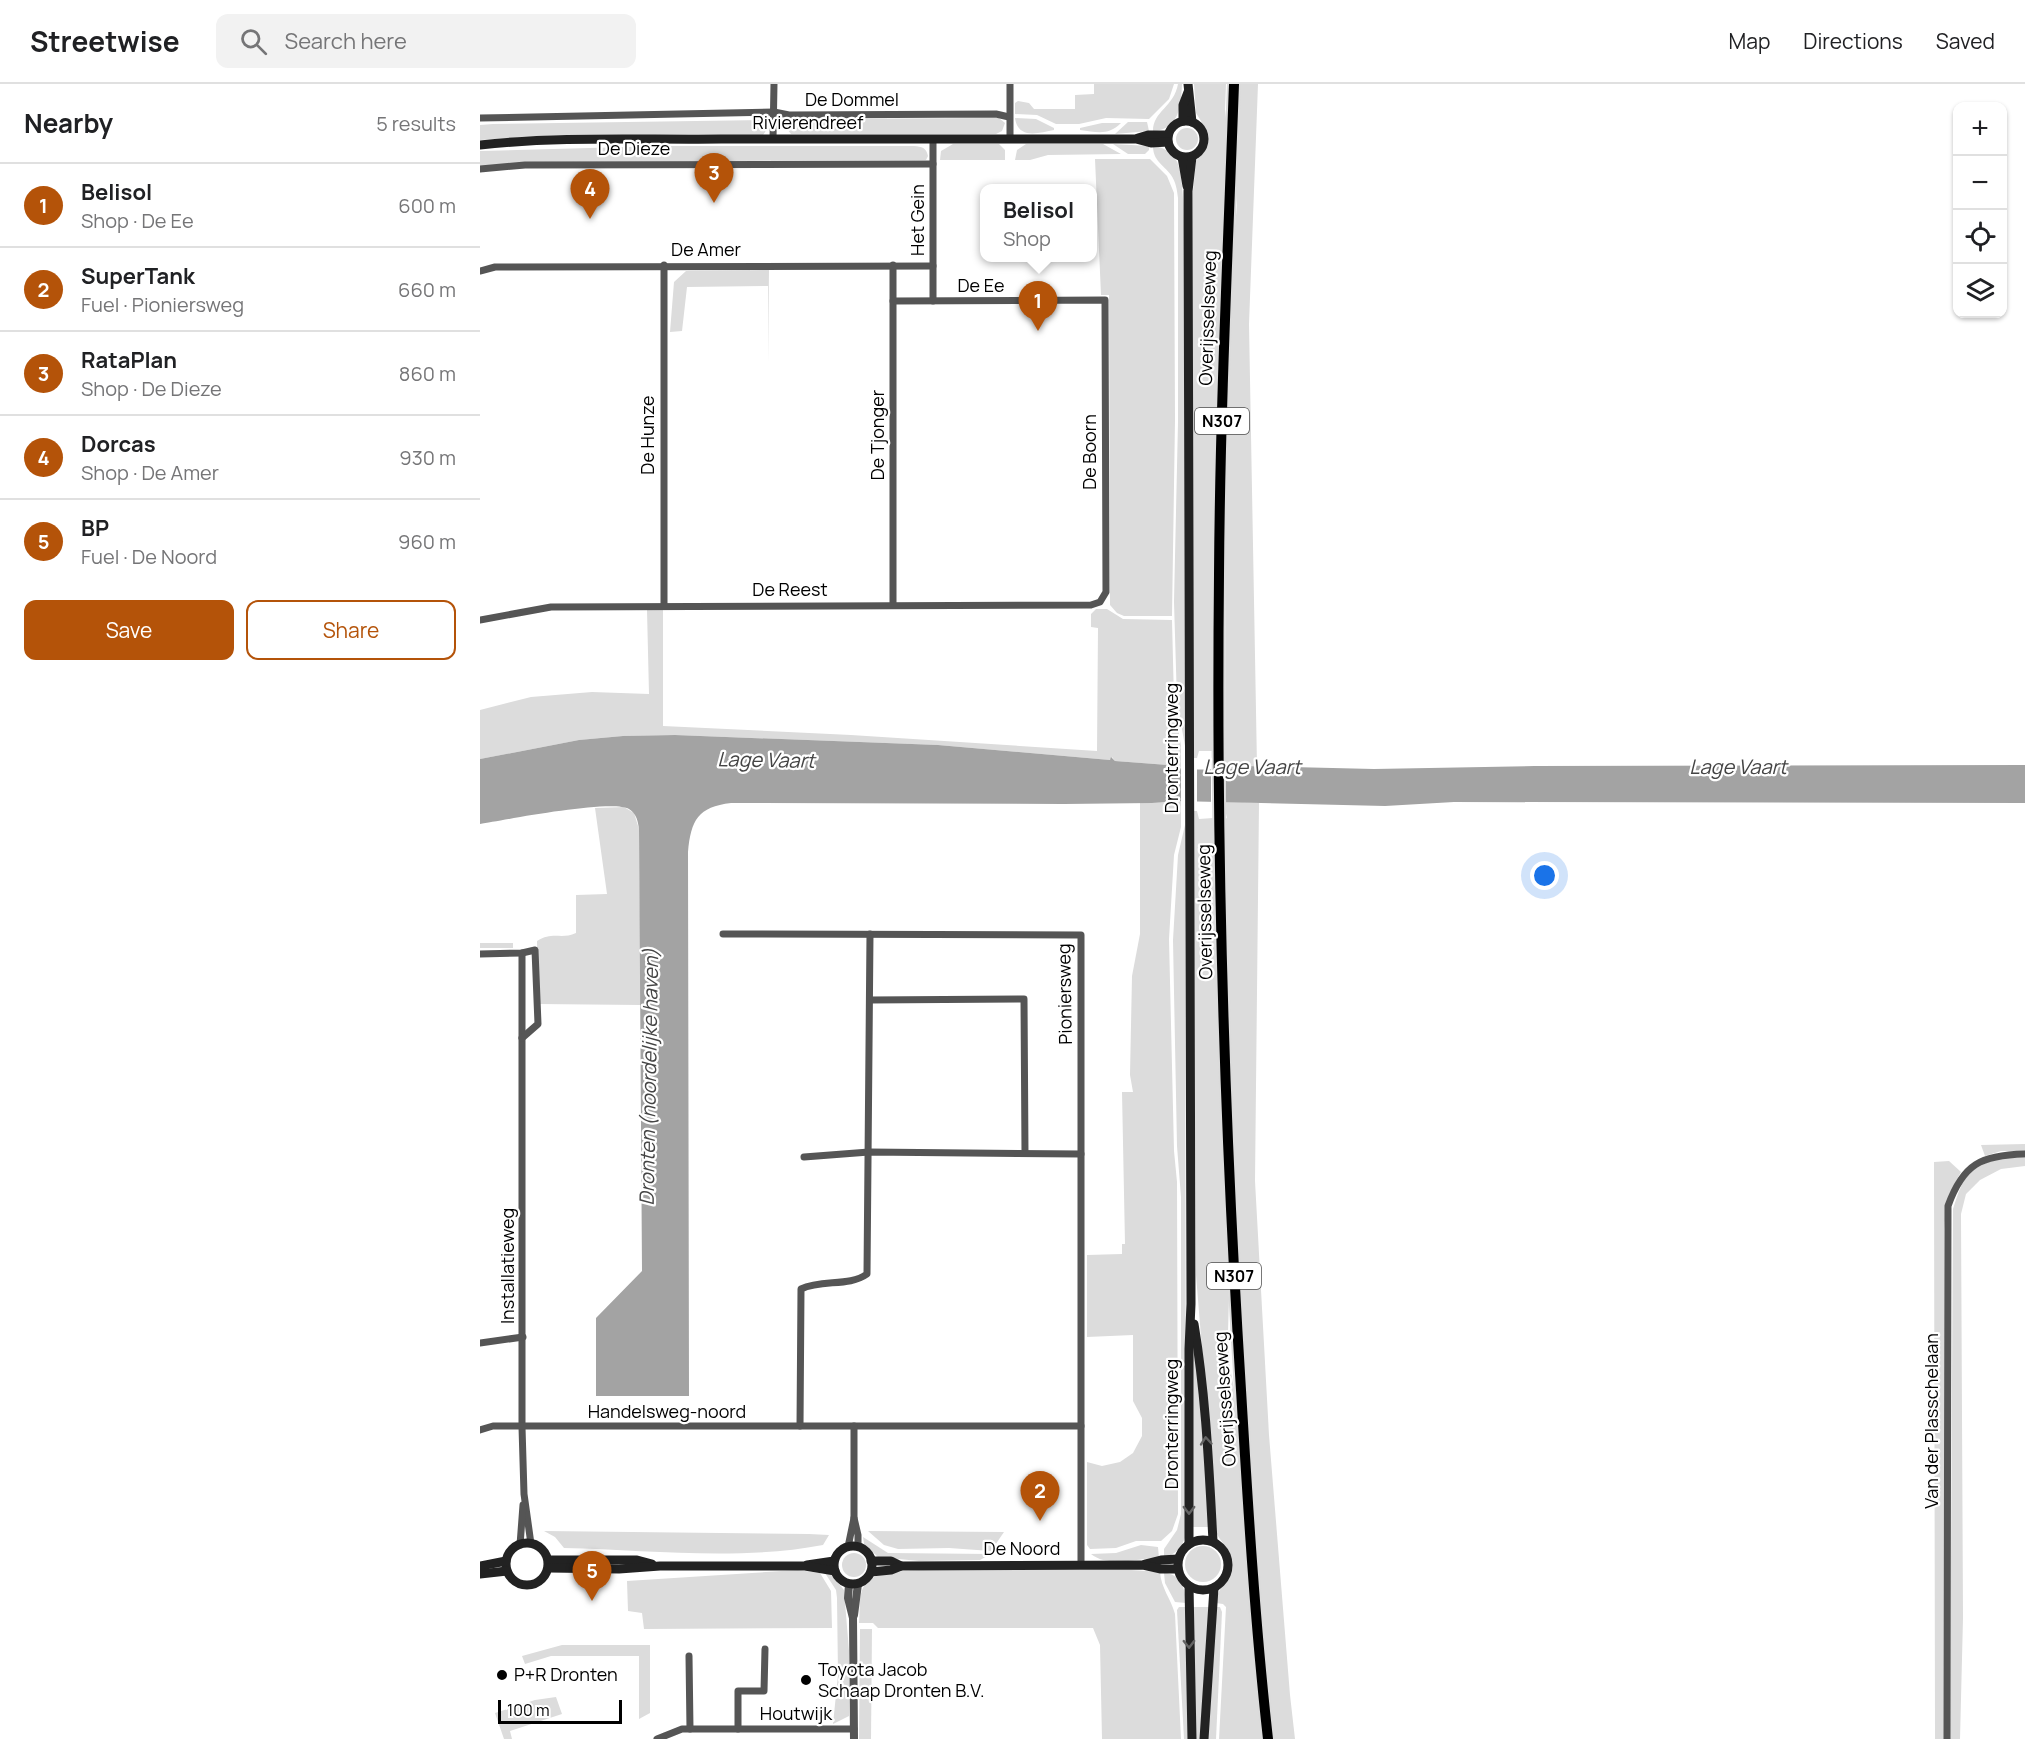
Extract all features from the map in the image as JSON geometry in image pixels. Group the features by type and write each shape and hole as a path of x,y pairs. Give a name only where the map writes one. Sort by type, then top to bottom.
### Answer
{"highway":[{"name":"Overijsselseweg","path":"1234,84 1221,439 1219,575 1219,758 1224,1057 1234,1287 1260,1669 1268,1739"}],"main road":[{"path":"1187,122 1184,105 1188,88"},
{"path":"1187,122 1201,129 1204,139 1201,150 1187,157 1173,152 1168,139 1174,126 1187,122"},
{"name":"Rivierendreef","path":"480,145 506,142 592,140 1136,139 1148,135 1168,139"},
{"name":"Dronterringweg","path":"1187,157 1191,1304 1188,1544"},
{"name":"Dronterringweg","path":"1191,1304 1199,1361 1213,1541"},
{"path":"1200,1539 1213,1541 1223,1548 1229,1564 1223,1581 1214,1588 1197,1589 1189,1586 1180,1576 1178,1559 1188,1544 1200,1539"},
{"path":"531,1544 541,1547 549,1564 543,1578 521,1583 513,1580 507,1571 506,1561 509,1552 520,1545 531,1544"},
{"path":"848,1547 858,1547 867,1552 871,1562 871,1572 867,1578 854,1584 841,1581 835,1566 838,1554 848,1547"},
{"name":"De Noord","path":"1143,1565 1161,1560 1178,1559"},
{"path":"480,1566 506,1561"},
{"path":"549,1564 618,1569 660,1566 805,1566 817,1562 835,1566"},
{"name":"De Noord","path":"871,1562 891,1562 901,1566"},
{"name":"De Noord","path":"871,1572 891,1570 901,1566 1143,1565 1161,1569 1178,1569"},
{"path":"480,1574 507,1571"},
{"path":"1189,1586 1192,1739"},
{"path":"1204,1739 1214,1588"}],"street":[{"path":"773,139 774,84"},
{"path":"1010,84 1010,139"},
{"name":"De Dommel","path":"480,118 774,112 789,115 996,114 1009,117"},
{"name":"Het Gein","path":"933,139 933,301"},
{"name":"De Dieze","path":"480,169 548,165 933,164"},
{"name":"De Amer","path":"480,271 495,267 664,265 933,266"},
{"name":"De Hunze","path":"664,265 664,605"},
{"name":"De Tjonger","path":"893,266 893,605"},
{"name":"De Ee","path":"893,301 1105,300"},
{"name":"De Boorn","path":"1100,602 1106,592 1105,300"},
{"name":"De Reest","path":"480,620 551,607 1091,605 1100,602"},
{"name":"Pioniersweg","path":"723,934 1081,935 1081,1565"},
{"path":"800,1426 801,1289 811,1284 859,1280 867,1274 870,934"},
{"path":"480,954 522,953 535,950 538,1024 522,1038"},
{"name":"Installatieweg","path":"520,1545 524,1494 522,953"},
{"path":"870,1000 1024,999 1025,1153"},
{"path":"804,1156 869,1152 1081,1154"},
{"name":"Van der Plasschelaan","path":"1947,1739 1948,1206 1956,1185 1967,1171 1982,1161 2000,1155 2025,1154"},
{"path":"480,1343 523,1337"},
{"name":"Handelsweg-noord","path":"480,1430 492,1426 1081,1426"},
{"path":"848,1547 854,1518 854,1426"},
{"name":"Installatieweg","path":"524,1494 531,1544"},
{"path":"854,1518 858,1547"},
{"path":"854,1584 848,1598 853,1618 854,1739"},
{"name":"Houtwijk","path":"738,1729 738,1691 764,1691 765,1649"},
{"path":"689,1656 690,1729"},
{"name":"Houtwijk","path":"657,1739 682,1729 854,1729"}],"shaded area":[{"path":"1094,84 1174,84 1169,99 1149,119 1106,118 1079,124 1056,124 1037,115 1015,114 1015,103 1018,101 1029,103 1034,109 1075,109 1075,95 1094,94"},
{"path":"1178,84 1182,84 1181,100 1174,121 1162,130 1153,131 1156,118 1176,92"},
{"path":"1194,84 1226,84 1227,128 1215,454 1213,751 1199,751 1197,758 1193,758 1193,191 1196,161 1204,152 1208,141 1206,129 1196,113"},
{"path":"1240,84 1258,84 1249,324 1257,766 1225,769 1226,460 1231,268 1237,205 1235,178"},
{"path":"999,118 1005,123 1002,131 996,134 791,134 784,125 784,121 791,119"},
{"path":"1015,118 1036,119 1054,130 1025,132 1020,130"},
{"path":"765,120 770,125 763,135 559,135 480,140 480,125 493,124"},
{"path":"1128,122 1147,122 1149,131 1115,134"},
{"path":"1102,123 1121,123 1107,131 1080,130 1080,128"},
{"path":"1187,128 1195,131 1198,139 1195,147 1187,150 1179,147 1176,139 1179,131"},
{"path":"953,144 999,144 1005,150 1005,160 940,160 941,151"},
{"path":"1026,144 1103,144 1121,154 1048,155 1030,160 1015,160 1017,150"},
{"path":"1113,144 1149,146 1149,150 1145,154 1128,154"},
{"path":"662,146 914,146 923,148 928,156 926,160 545,162 480,167 480,151"},
{"path":"1153,146 1166,150 1176,160 1183,196 1185,746 1177,702 1174,602 1178,422 1178,198 1174,180 1157,159"},
{"path":"1095,159 1150,159 1167,176 1174,193 1175,420 1172,616 1124,616 1117,613 1110,605 1109,295 1101,295"},
{"path":"769,270 768,364 768,286 687,287 682,331 670,332 674,282 686,271"},
{"path":"1096,609 1107,609 1123,619 1172,620 1174,701 1181,746 1181,768 1115,761 1112,757 1110,760 938,745 675,735 579,740 480,759 480,710 531,697 592,692 649,694 647,610 663,610 663,726 851,735 1097,751 1098,628 1091,627 1091,614"},
{"path":"1181,801 1181,827 1174,855 1169,939 1174,1151 1177,1182 1178,1514 1172,1531 1161,1541 1136,1541 1116,1548 1090,1549 1087,1545 1087,1462 1102,1466 1120,1462 1133,1453 1142,1436 1142,1418 1133,1401 1133,1335 1087,1337 1087,1255 1122,1254 1122,1244 1125,1244 1122,1092 1133,1092 1130,1075 1132,976 1140,934 1140,803"},
{"path":"1223,801 1259,803 1255,1181 1269,1435 1295,1739 1273,1739 1254,1521 1237,1209 1228,977 1225,822 1227,818"},
{"path":"624,807 634,813 639,829 641,1005 538,1004 537,941 576,933 576,895 607,894 595,808"},
{"path":"1193,811 1197,811 1199,819 1213,818 1218,1047 1229,1298 1229,1363 1234,1388 1249,1600 1262,1739 1219,1739 1226,1607 1216,1603 1232,1561 1229,1551 1217,1534 1196,1275"},
{"path":"1185,825 1186,1535 1178,1550 1164,1557 1164,1549 1177,1530 1181,1514 1181,1197 1177,1146 1173,940 1178,855"},
{"path":"480,943 513,943 513,948 480,948"},
{"path":"2025,1144 2025,1151 2001,1151 1985,1156 1981,1145"},
{"path":"2002,1157 2025,1158 2025,1166 2001,1169 1980,1180 1966,1194 1961,1214 1963,1618 1960,1739 1950,1739 1953,1209 1960,1188 1968,1175 1981,1165"},
{"path":"1949,1161 1961,1172 1949,1200 1944,1230 1945,1739 1935,1739 1934,1162"},
{"path":"1191,1348 1195,1348 1205,1452 1209,1527 1192,1527"},
{"path":"544,1531 829,1535 823,1545 791,1550 727,1554 564,1548 555,1537"},
{"path":"868,1531 1004,1532 991,1551 949,1548 898,1549 884,1545"},
{"path":"863,1537 888,1553 991,1554 980,1560 919,1561 878,1557 864,1544"},
{"path":"1141,1545 1158,1547 1159,1558 1106,1561 1091,1554 1116,1553"},
{"path":"1203,1546 1216,1551 1221,1564 1216,1577 1203,1582 1190,1577 1185,1564 1190,1551"},
{"path":"854,1553 862,1557 866,1565 862,1573 854,1577 846,1573 842,1565 846,1557"},
{"path":"798,1570 820,1573 831,1591 832,1628 644,1629 642,1613 628,1611 627,1581"},
{"path":"919,1570 1160,1572 1162,1583 1175,1614 1181,1739 1102,1739 1100,1645 1093,1628 878,1628 873,1623 859,1623 861,1594 864,1586 870,1580 885,1573"},
{"path":"825,1573 829,1573 844,1590 849,1651 849,1716 833,1724 838,1675 837,1598 836,1590"},
{"path":"1164,1573 1174,1576 1181,1583 1186,1603 1175,1602 1165,1583"},
{"path":"1179,1607 1186,1607 1190,1739 1184,1739 1177,1610"},
{"path":"1192,1607 1210,1607 1201,1739 1195,1739"},
{"path":"1216,1607 1220,1607 1222,1612 1216,1739 1206,1739"},
{"path":"860,1629 872,1629 871,1739 859,1739"},
{"path":"562,1645 650,1645 650,1713 639,1719 639,1656 551,1656 525,1664 522,1656"},
{"path":"556,1697 562,1714 510,1731 512,1739 504,1739 495,1713 535,1700"}],"water":[{"path":"675,735 938,745 1110,760 1111,757 1115,761 1193,769 1245,768 1245,766 1374,769 1535,766 2025,765 2025,803 1454,802 1385,806 1176,801 1064,804 731,803 711,808 698,817 694,823 688,852 689,1396 596,1396 596,1318 642,1271 639,829 632,811 618,807 581,808 480,824 480,759 579,740"}],"pier":[{"path":"1181,765 1197,766 1197,804 1181,804"},
{"path":"1211,766 1226,766 1226,804 1211,804"}],"place":[{"name":"RataPlan","path":"714,203"},
{"name":"Dorcas","path":"590,219"},
{"name":"Belisol","path":"1038,331"},
{"name":"SuperTank","path":"1040,1521"},
{"name":"BP","path":"592,1601"},
{"name":"P+R Dronten","path":"502,1675"},
{"name":"Toyota Jacob Schaap Dronten B.V.","path":"806,1680"}],"water label":[{"name":"Lage Vaart","path":"766,760"},
{"name":"Lage Vaart","path":"1252,767"},
{"name":"Lage Vaart","path":"1738,767"},
{"name":"Dronten (noordelijke haven)","path":"649,1077"}]}
